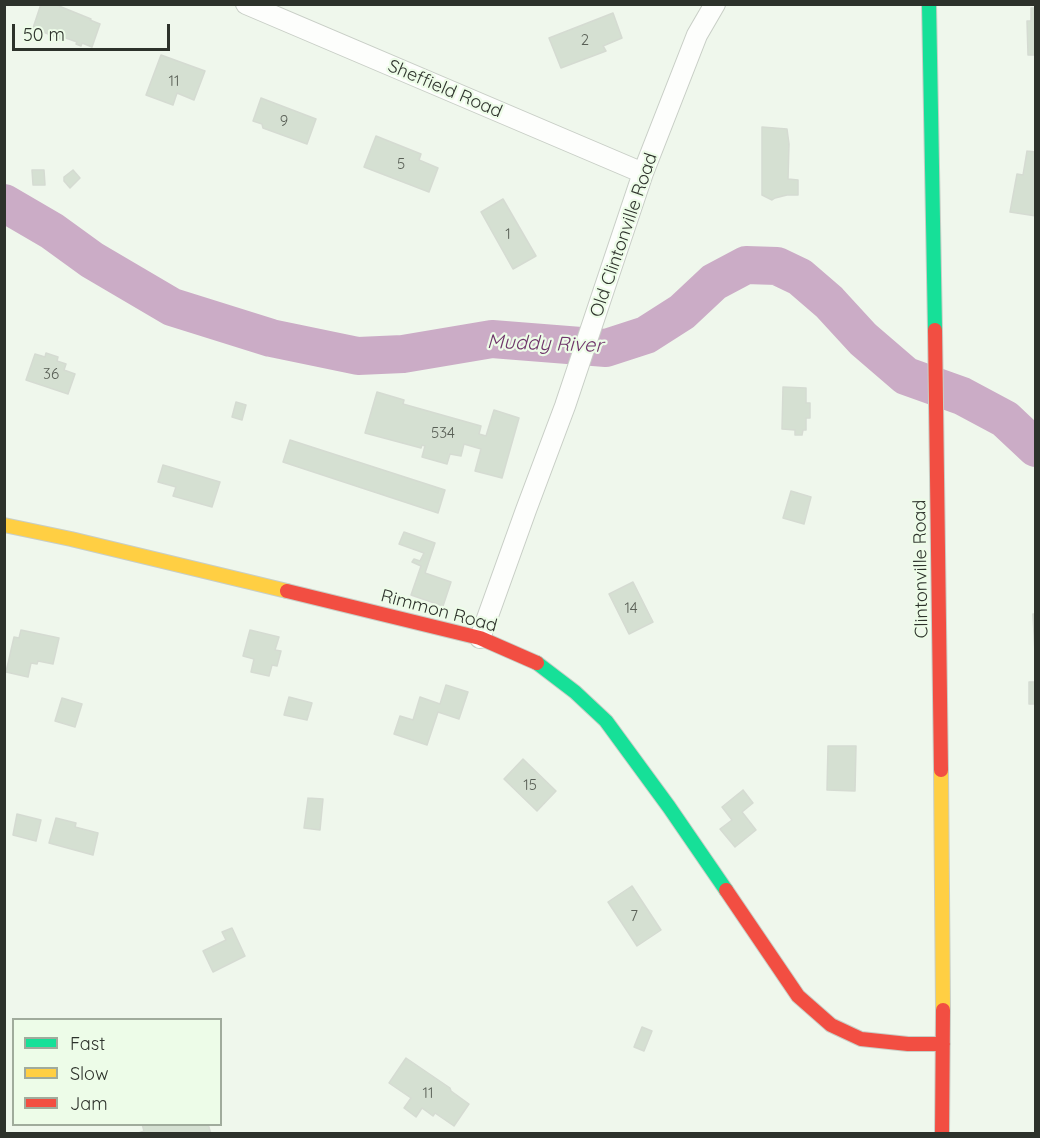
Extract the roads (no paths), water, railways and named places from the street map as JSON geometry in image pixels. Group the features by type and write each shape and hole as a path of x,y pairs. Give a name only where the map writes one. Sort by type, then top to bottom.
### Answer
{"main road":[{"name":"Clintonville Road","path":"929,4 937,416 942,1134"},
{"name":"Rimmon Road","path":"4,525 480,638 532,659 575,692 606,721 669,807 798,996 814,1011 831,1025 861,1039 909,1044 943,1044"}],"street":[{"name":"Sheffield Road","path":"246,4 643,173"},
{"name":"Old Clintonville Road","path":"480,638 579,367 643,173 697,35 715,4"}],"waterway":[{"name":"Muddy River","path":"4,203 52,231 92,260 172,307 271,338 358,356 403,354 492,339 606,348 646,335 682,312 714,282 746,265 777,266 800,277 829,302 863,339 906,376 962,396 1005,419 1036,448"}]}
